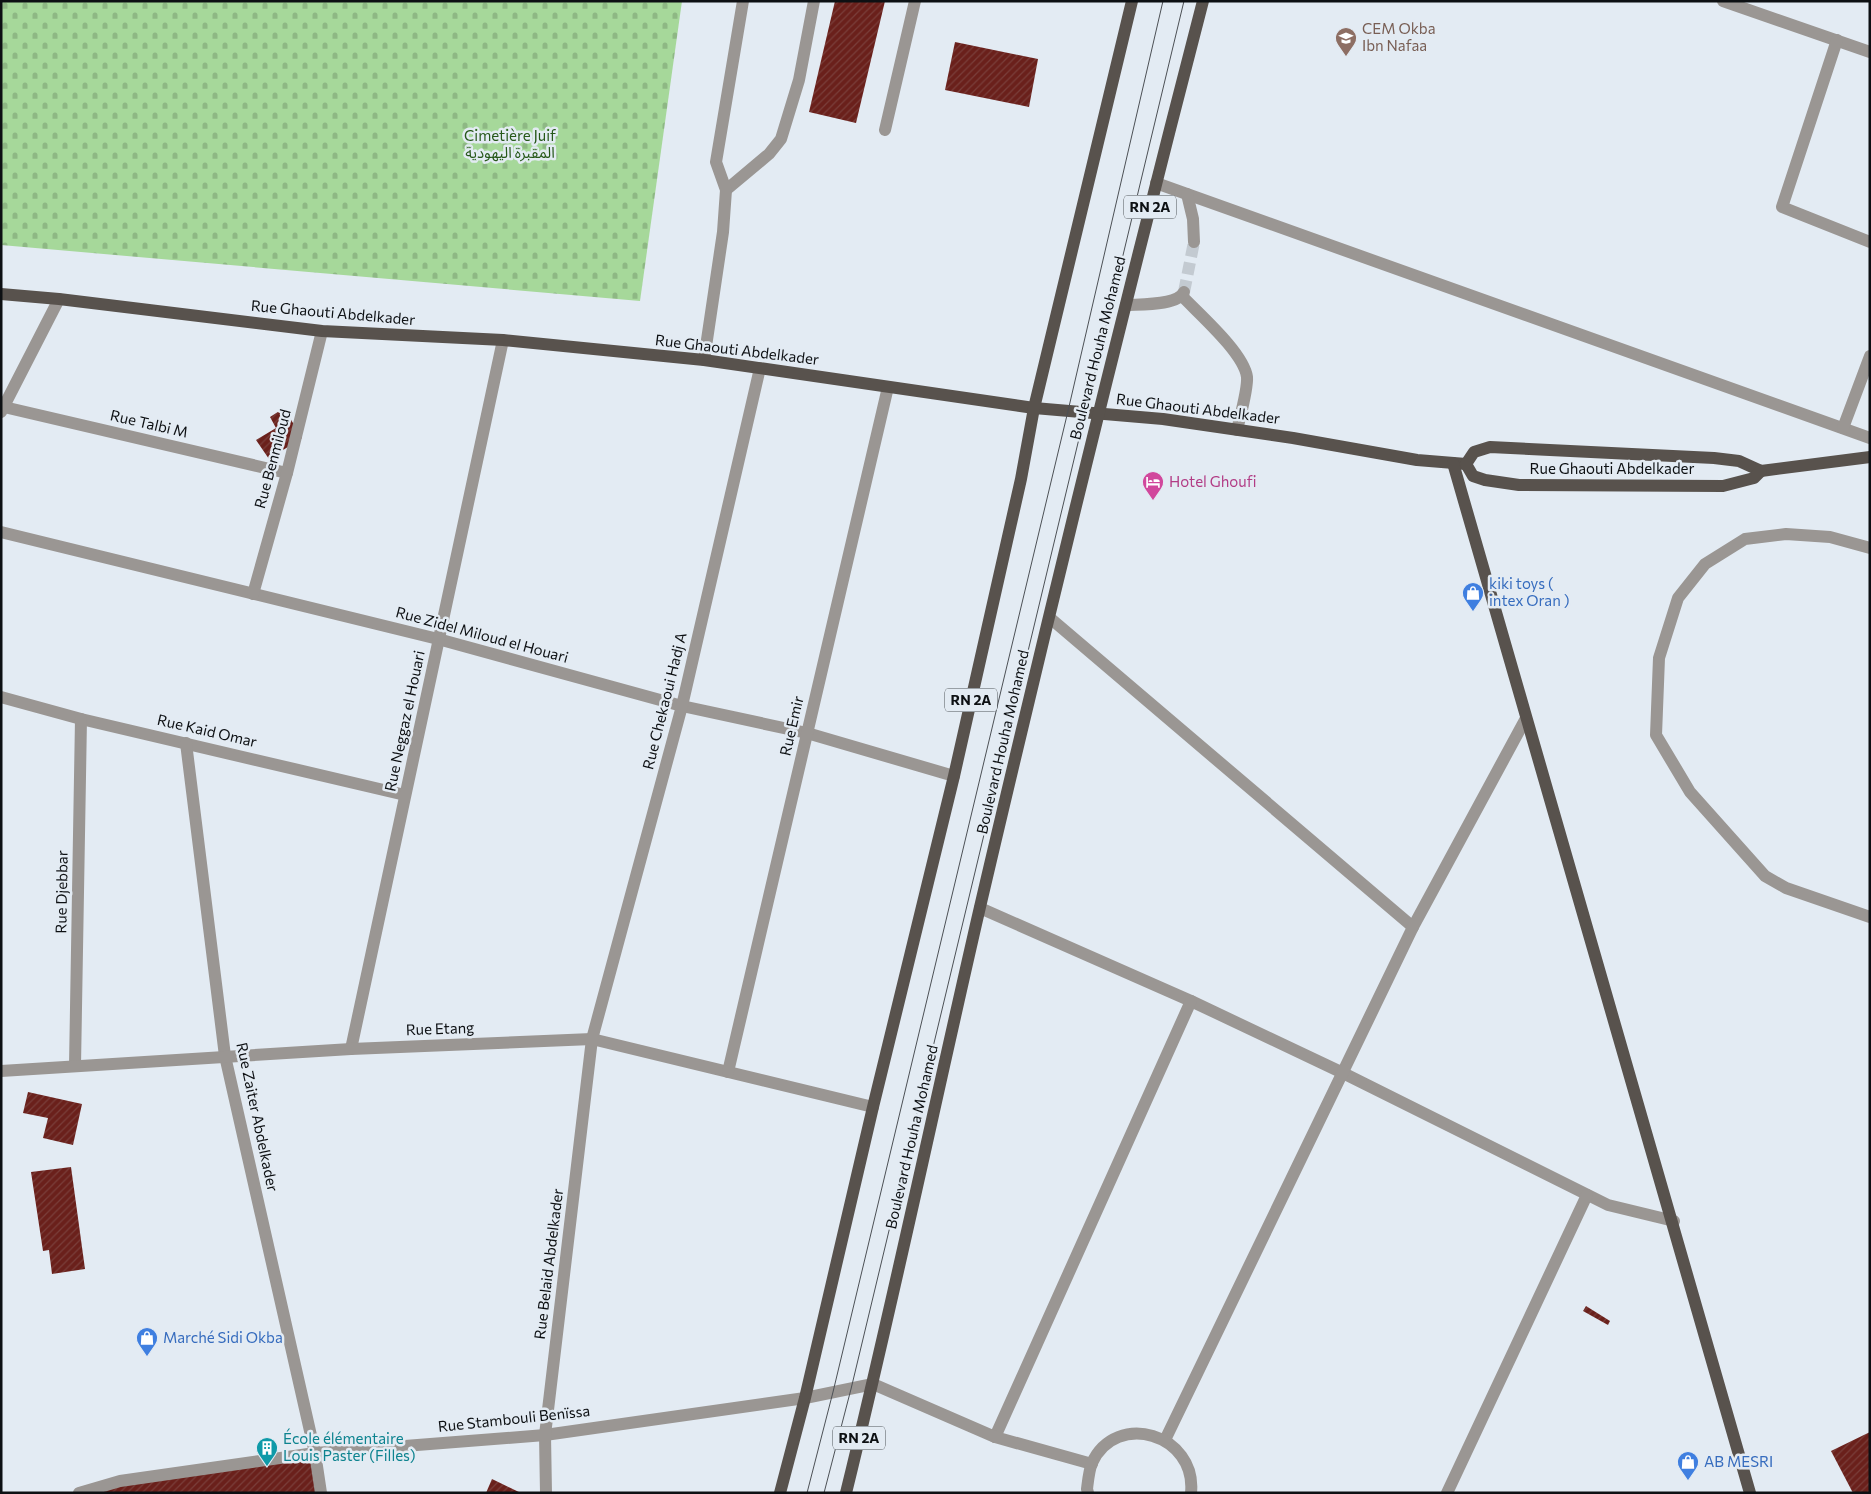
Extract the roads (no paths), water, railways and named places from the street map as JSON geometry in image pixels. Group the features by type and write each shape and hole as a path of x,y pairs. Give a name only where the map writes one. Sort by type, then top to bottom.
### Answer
{"main road":[{"name":"RN 2A","path":"780,1493 805,1398 873,1107 954,776 1022,479 1034,408 1132,1"},
{"name":"Boulevard Houha Mohamed","path":"846,1493 873,1384 980,908 1099,414 1203,1"},
{"name":"Rue Ghaouti Abdelkader","path":"1,294 59,299 322,331 504,340 704,360 1034,408 1148,417 1417,460 1459,463 1473,476 1519,486 1723,486 1754,478 1761,470"},
{"name":"Rue Ghaouti Abdelkader","path":"1459,463 1474,452 1490,447 1739,460 1761,470 1870,457"},
{"path":"1459,463 1525,720 1674,1222 1750,1493"}],"street":[{"path":"704,360 723,232 726,190 716,162 742,1"},
{"path":"726,190 769,154 781,139 798,80 814,1"},
{"path":"885,130 915,1"},
{"path":"1723,1 1870,52"},
{"path":"1837,40 1782,207 1870,242"},
{"path":"1156,183 1870,438"},
{"path":"1187,194 1193,219 1194,242"},
{"path":"1126,305 1172,302 1183,294 1232,349 1244,364 1247,378 1237,430"},
{"path":"3,410 59,299"},
{"name":"Rue Benmiloud","path":"254,594 287,473 322,331"},
{"name":"Rue Neggaz el Houari","path":"351,1049 504,340"},
{"path":"1844,428 1870,356"},
{"name":"Rue Chekaoui Hadj A","path":"592,1039 682,706 760,368"},
{"name":"Rue Emir","path":"728,1072 888,387"},
{"name":"Rue Talbi M","path":"3,410 287,473"},
{"name":"Rue Zidel Miloud el Houari","path":"1,532 438,639 682,706 807,733 954,776"},
{"path":"1870,548 1830,537 1786,534 1745,539 1705,564 1678,598 1658,658 1656,736 1690,792 1766,876 1786,888 1870,917"},
{"path":"1050,618 1413,927"},
{"name":"Rue Kaid Omar","path":"1,697 81,719 405,795"},
{"name":"Rue Djebbar","path":"75,1066 81,719"},
{"path":"1165,1440 1413,927 1525,720"},
{"name":"Rue Zaiter Abdelkader","path":"186,743 226,1056 315,1453 321,1493"},
{"path":"980,908 1191,1001 1343,1073 1608,1205 1674,1222"},
{"path":"995,1437 1191,1001"},
{"name":"Rue Etang","path":"1,1071 351,1049 592,1039 873,1107"},
{"name":"Rue Belaid Abdelkader","path":"546,1493 545,1435 592,1039"},
{"path":"1447,1493 1587,1195"},
{"path":"873,1384 995,1437 1092,1464"},
{"name":"Rue Stambouli Benïssa","path":"79,1493 120,1481 315,1453 545,1435 805,1398 873,1384"},
{"path":"1088,1493 1087,1489 1092,1464 1100,1451 1114,1439 1130,1434 1148,1434 1165,1440 1181,1454 1188,1468 1191,1493"}],"tunnel":[{"path":"1184,292 1194,242"}],"tram line":[{"path":"807,1493 833,1392 1068,411 1163,1"},
{"path":"824,1493 851,1389 1184,1"}],"place":[{"name":"CEM Okba Ibn Nafaa","path":"1346,57"},
{"name":"Hotel Ghoufi","path":"1153,501"},
{"name":"kiki toys ( intex Oran )","path":"1473,612"},
{"name":"Marché Sidi Okba","path":"147,1357"},
{"name":"École élémentaire Louis Paster (Filles)","path":"267,1467"},
{"name":"AB MESRI","path":"1688,1481"}],"park label":[{"name":"Cimetière Juif المقبرة اليهودية","path":"510,144"}]}
